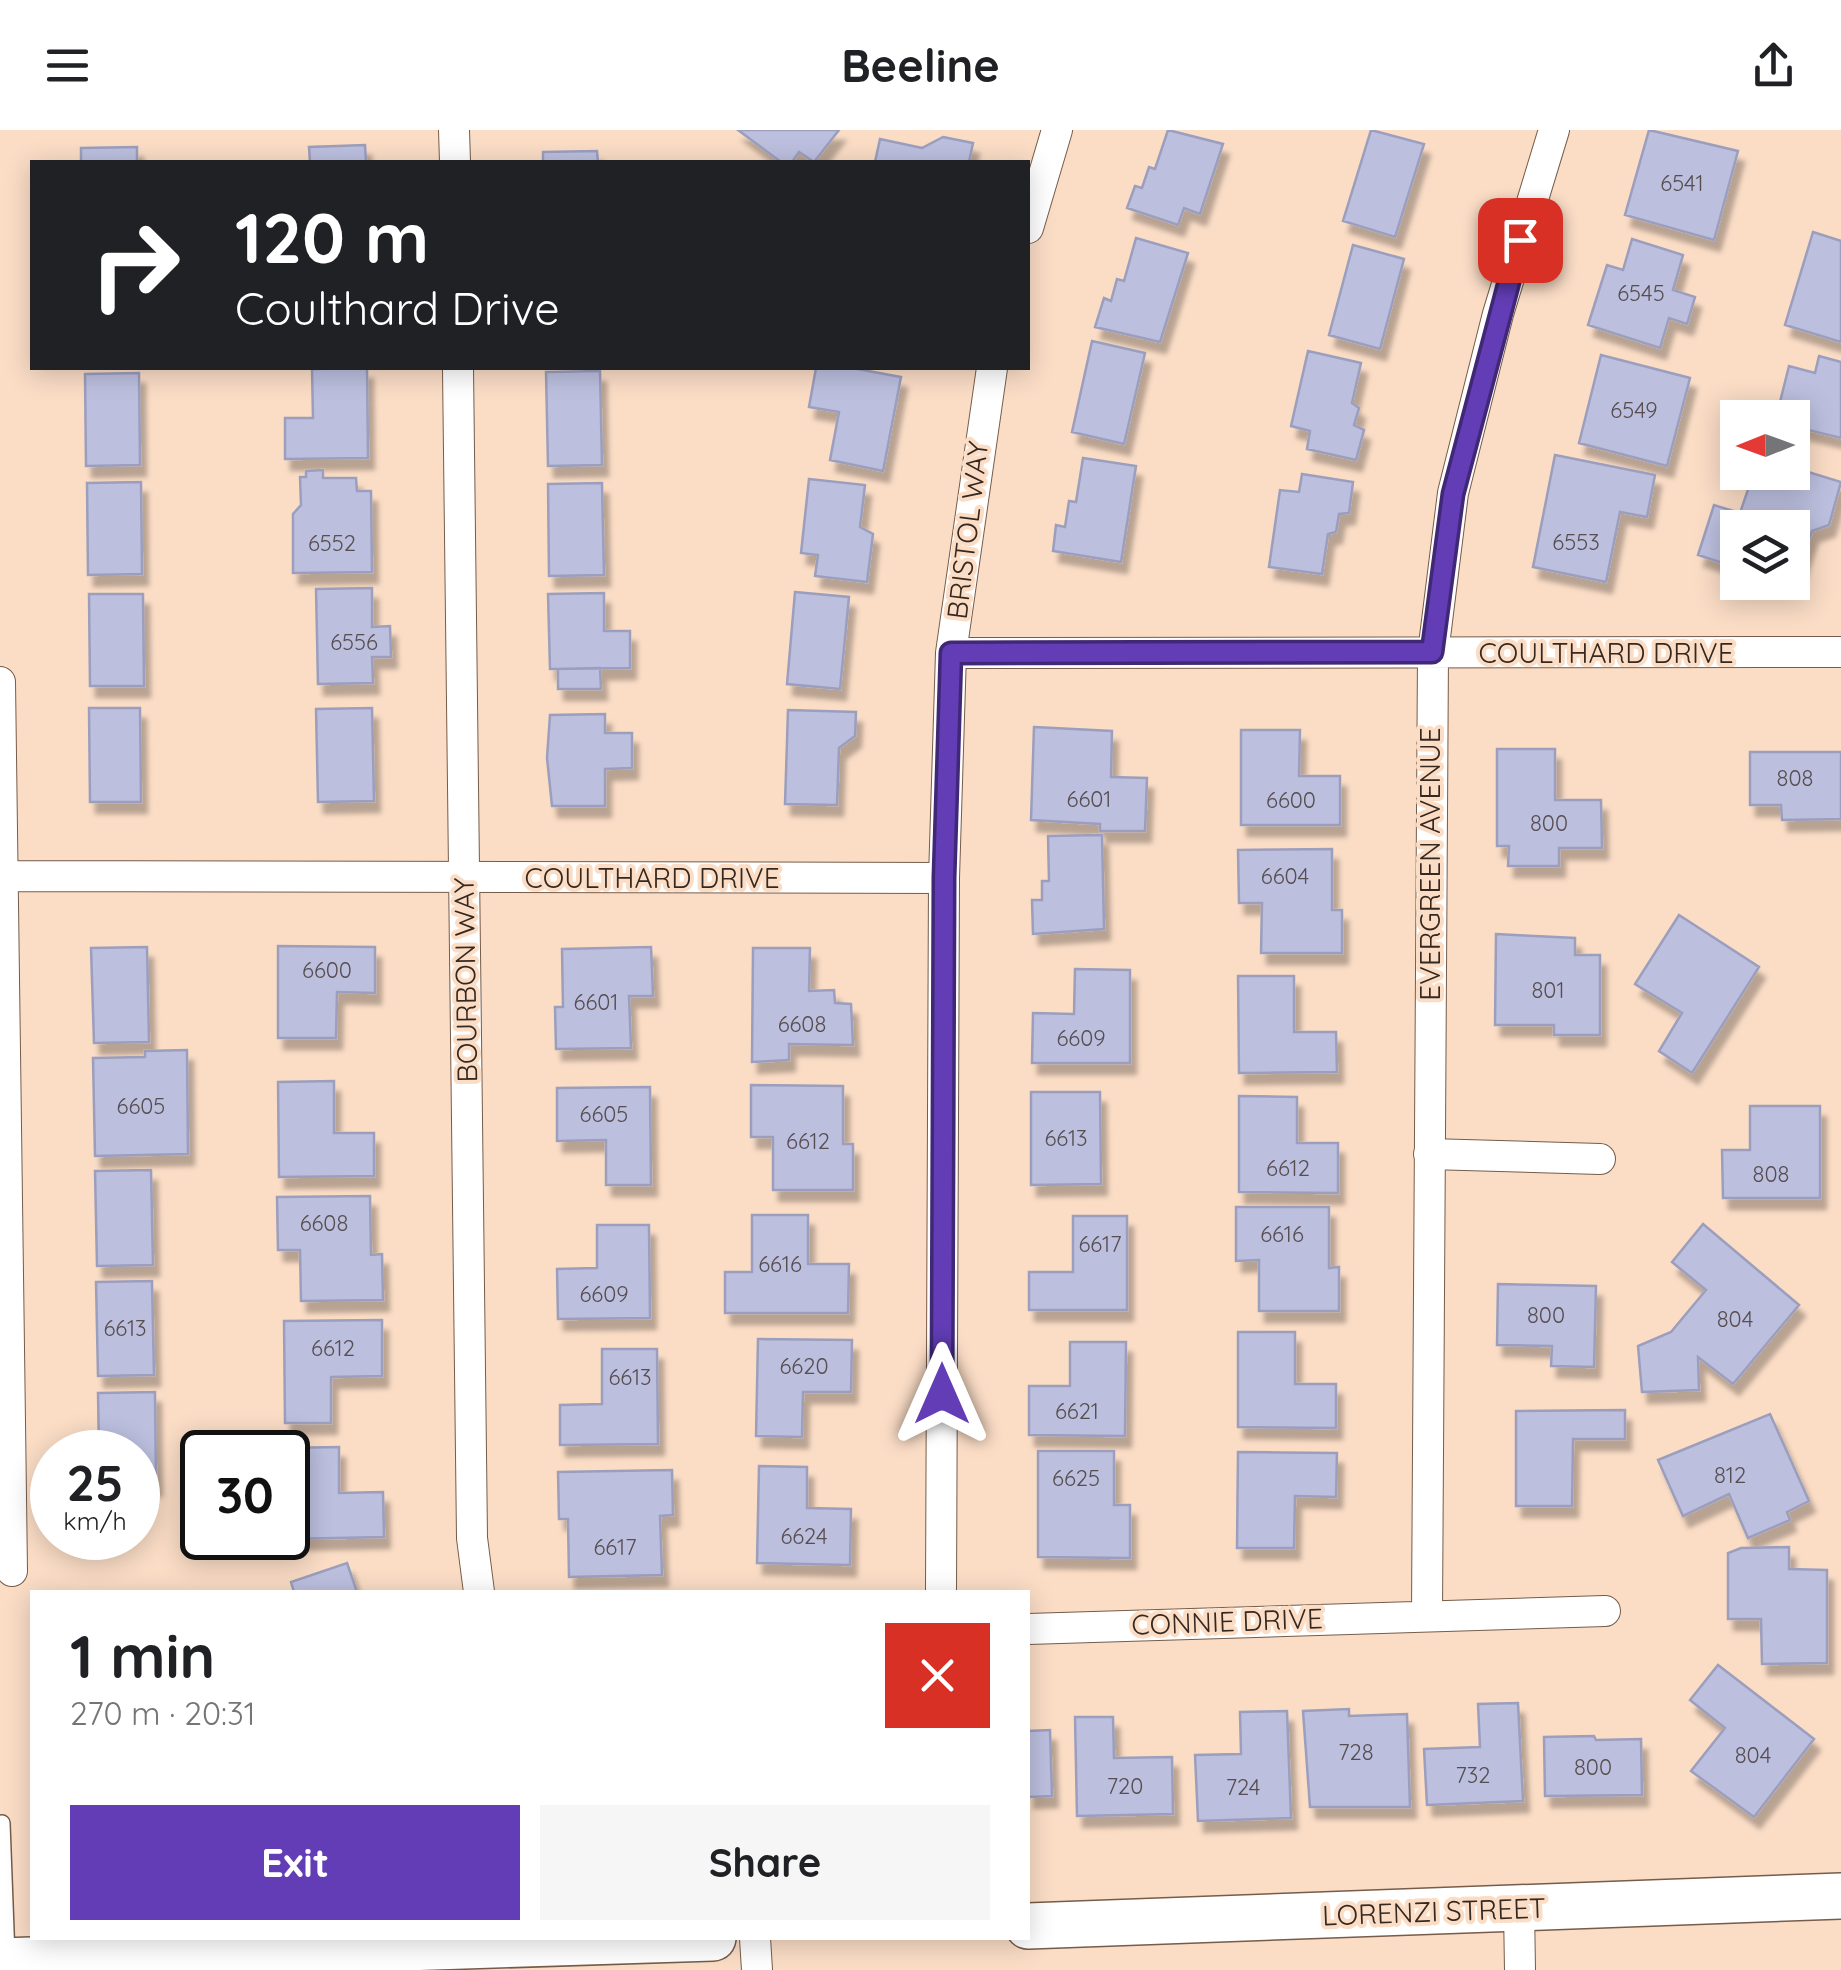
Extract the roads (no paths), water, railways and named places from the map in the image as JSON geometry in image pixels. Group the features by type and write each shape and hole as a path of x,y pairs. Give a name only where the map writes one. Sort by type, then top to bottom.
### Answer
{"street":[{"path":"454,130 455,160"},
{"path":"1030,221 1057,130"},
{"name":"EVERGREEN AVENUE","path":"1427,1613 1432,652 1453,494 1498,314 1554,130"},
{"name":"BOURBON WAY","path":"458,370 472,1538 479,1590"},
{"name":"BRISTOL WAY","path":"941,1590 944,878 951,653 992,370"},
{"name":"COULTHARD DRIVE","path":"951,653 1841,652"},
{"path":"0,682 12,1571"},
{"name":"COULTHARD DRIVE","path":"1,876 944,878"},
{"path":"1428,1154 1600,1160"},
{"name":"CONNIE DRIVE","path":"1030,1629 1427,1613 1605,1611"},
{"name":"LORENZI STREET","path":"1030,1926 1841,1896"},
{"path":"1518,1908 1520,1970"},
{"path":"3,1961 305,1961 678,1940"},
{"path":"755,1940 757,1970"}],"lane":[{"path":"2,1824 3,1961"}]}
